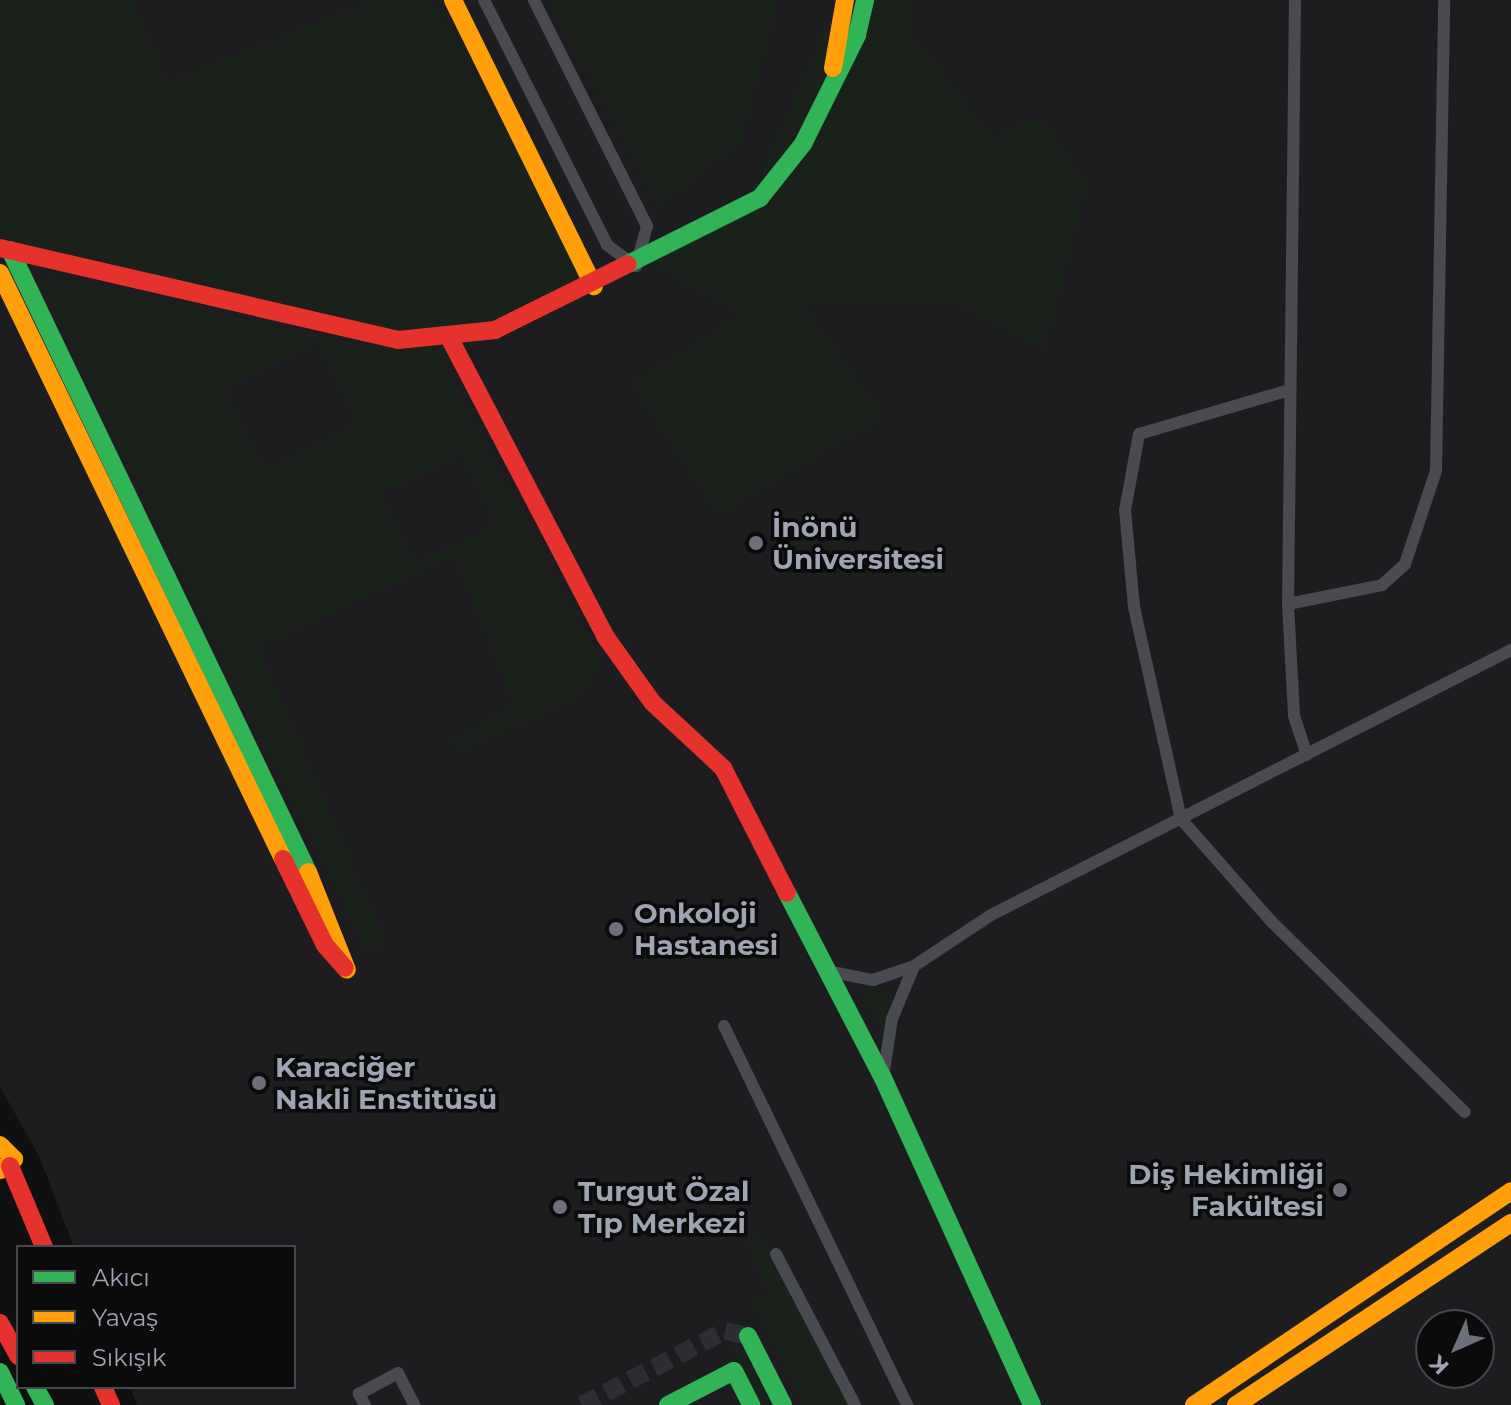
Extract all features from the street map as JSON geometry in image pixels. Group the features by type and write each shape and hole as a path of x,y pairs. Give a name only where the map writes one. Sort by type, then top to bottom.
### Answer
{"main road":[{"path":"453,0 594,286"},
{"path":"833,71 845,0"},
{"path":"5,249 398,340 450,339 526,321 732,218 773,186 803,144 833,71 857,35 865,0"},
{"path":"0,273 325,945 347,970 340,938 5,249"},
{"path":"450,339 605,636 653,703 723,768 883,1078 1032,1405"},
{"path":"0,1130 6,1158 43,1245"},
{"path":"1194,1405 1511,1191"},
{"path":"1236,1405 1511,1223"},
{"path":"0,1323 16,1352"},
{"path":"748,1336 783,1405"},
{"path":"668,1405 734,1371 751,1405"},
{"path":"0,1372 16,1405"},
{"path":"1021,1381 1023,1405"}],"street":[{"path":"484,0 607,245 636,266 647,226 534,0"},
{"path":"1295,0 1286,391 1288,604 1294,716 1307,755"},
{"path":"1288,604 1382,585 1410,555 1432,484 1444,0"},
{"path":"1286,391 1139,434 1125,510 1134,607 1181,819 1271,921 1465,1112"},
{"path":"827,971 873,980 914,966 991,915 1511,650"},
{"path":"883,1078 892,1019 914,966"},
{"path":"724,1026 907,1405"},
{"path":"776,1254 855,1405"},
{"path":"365,1405 359,1394 398,1373 414,1405"}],"shaded area":[{"name":"İnönü Üniversitesi","path":"0,0 1511,0 1511,1405 137,1405 131,1389 296,1389 296,1245 73,1245 39,1156 0,1087"},
{"path":"0,0 131,0 168,81 373,0 431,0 594,286 442,363 601,663 583,695 468,749 446,744 514,704 455,556 258,647 386,941 379,951 366,950 41,281 51,276 437,362 0,246","holes":["318,343 358,424 266,470 225,388","462,455 495,525 415,563 382,493"]},
{"path":"550,0 778,0 741,142 659,208"},
{"path":"837,0 911,0 914,37 992,136 1041,118 1087,183 1045,350 957,304 802,303 884,417 719,515 631,383 739,315 646,261 747,208"},
{"path":"858,988 894,990 882,1035"},
{"path":"760,1233 850,1405 803,1405 752,1301 768,1292 745,1240"},
{"path":"738,1342 770,1405 760,1405 731,1346"}],"tunnel":[{"path":"582,1405 725,1331 748,1336"}],"traffic: fast":[{"path":"628,264 760,198 803,144 857,35 865,0"},
{"path":"10,250 308,872"},
{"path":"787,893 883,1078 1032,1405"},
{"path":"748,1336 783,1405"},
{"path":"668,1405 734,1371 751,1405"},
{"path":"0,1372 16,1405"},
{"path":"36,1389 45,1405"}],"traffic: slow":[{"path":"453,0 594,286"},
{"path":"833,68 845,0"},
{"path":"0,273 283,859"},
{"path":"308,872 347,970"},
{"path":"0,1145 14,1159 1,1170"},
{"path":"1194,1405 1511,1191"},
{"path":"1236,1405 1511,1223"}],"traffic: jam":[{"path":"0,248 398,340 495,330 628,264"},
{"path":"450,339 605,636 653,703 723,768 787,893"},
{"path":"283,859 325,945 345,968"},
{"path":"10,1166 43,1245"},
{"path":"0,1323 16,1352"},
{"path":"104,1389 111,1405"}],"place":[{"name":"İnönü Üniversitesi","path":"756,543"},
{"name":"Onkoloji Hastanesi","path":"616,929"},
{"name":"Karaciğer Nakli Enstitüsü","path":"259,1083"},
{"name":"Diş Hekimliği Fakültesi","path":"1340,1190"},
{"name":"Turgut Özal Tıp Merkezi","path":"560,1207"}]}
